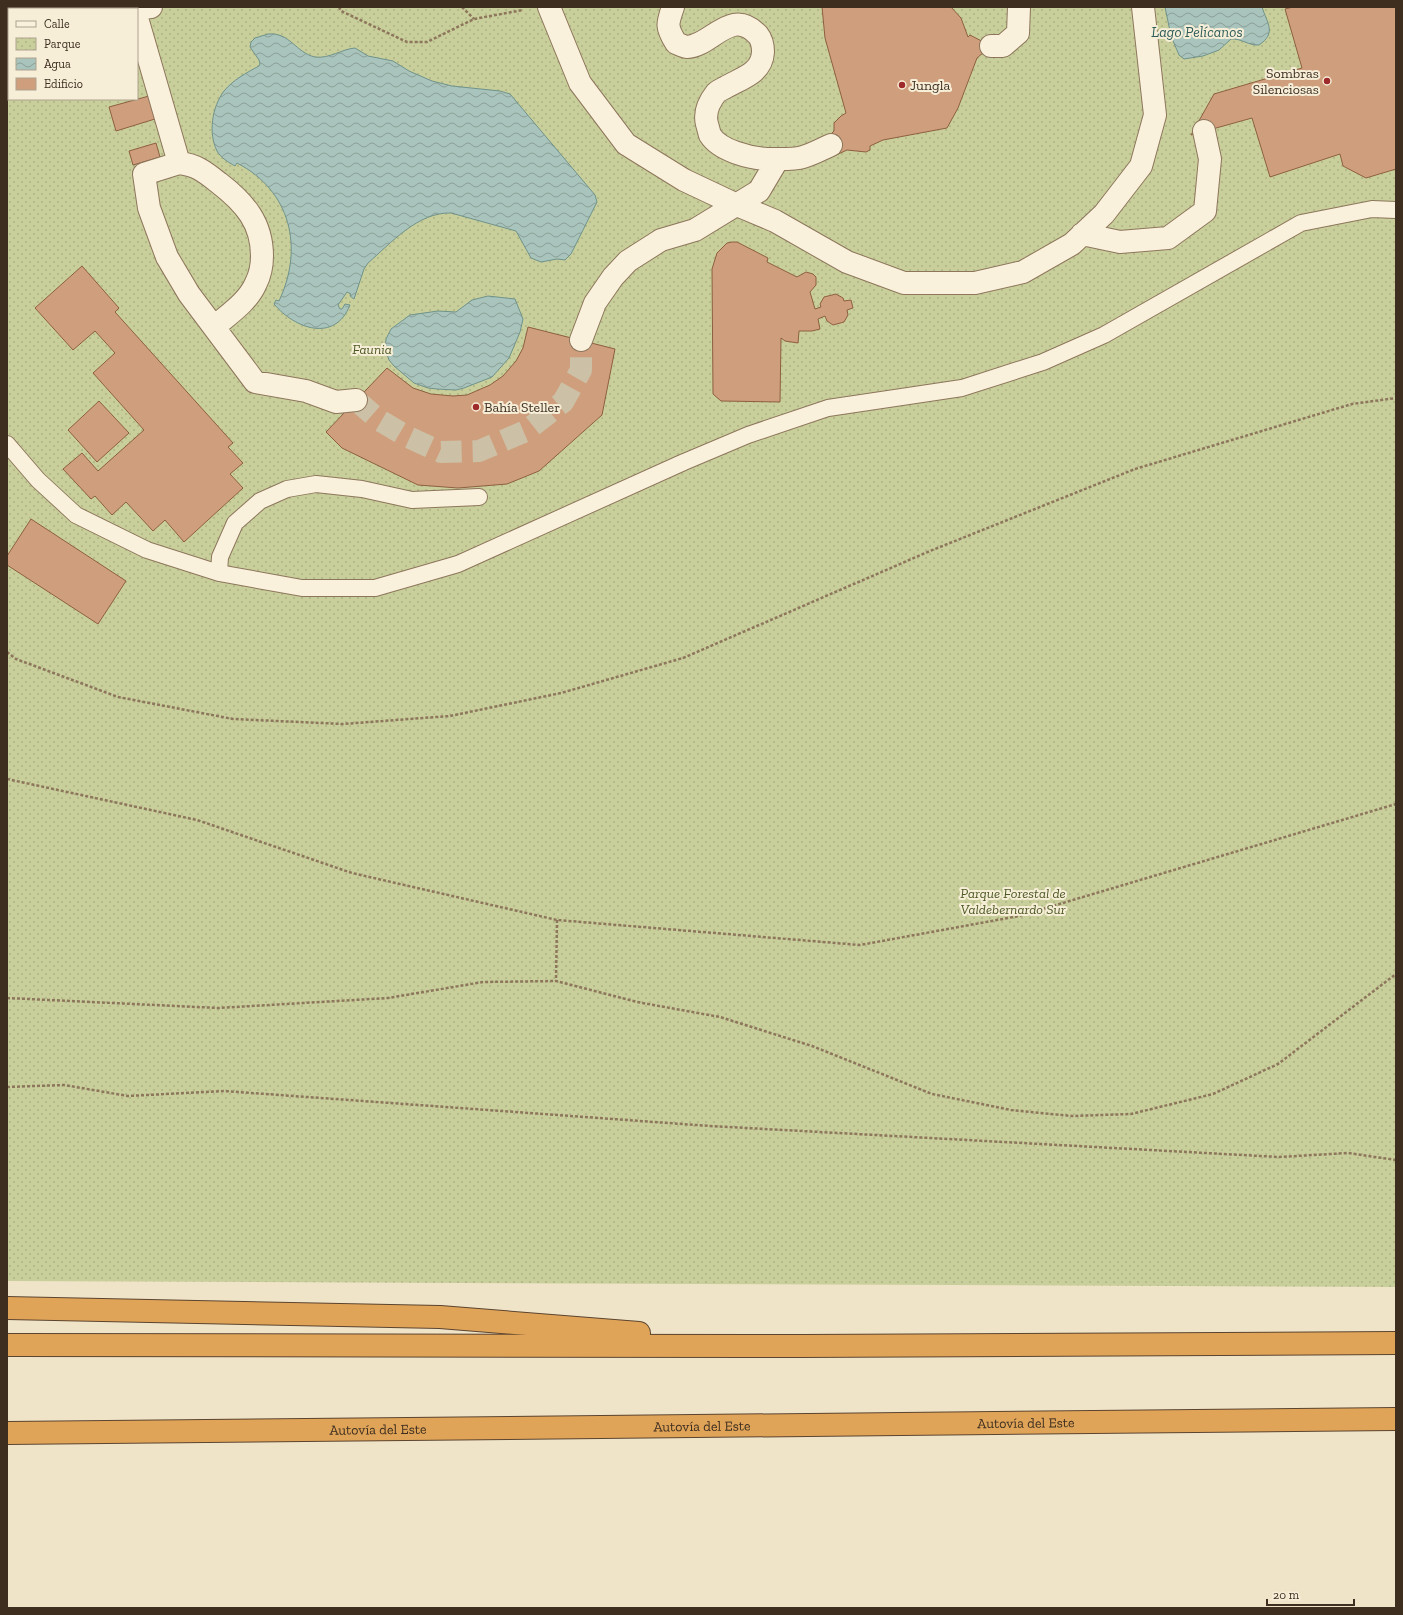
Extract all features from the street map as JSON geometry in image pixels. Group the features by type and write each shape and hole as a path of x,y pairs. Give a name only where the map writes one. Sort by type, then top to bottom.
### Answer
{"highway":[{"path":"7,1308 440,1317 801,1346"},
{"path":"7,1345 801,1346 1396,1343"},
{"name":"Autovía del Este","path":"7,1433 1396,1419"}],"street":[{"path":"138,9 152,7"},
{"path":"549,7 580,83 626,144 684,180 775,221 847,262 904,283 975,283 1023,272 1072,244 1104,214 1141,166 1155,115 1143,7"},
{"path":"673,7 668,22 668,30 676,43 687,47 698,44 727,26 739,25 746,27 758,35 762,43 761,63 754,72 717,92 707,108 706,121 711,136 721,145 732,152 755,158 778,159 802,157 831,145"},
{"path":"992,46 1004,46 1018,33 1019,7"},
{"path":"138,21 179,162"},
{"path":"1082,234 1120,242 1168,238 1205,211 1210,159 1204,132"},
{"path":"581,340 595,303 613,277 628,261 661,240 695,230 759,192 778,159"},
{"path":"214,327 246,300 257,283 262,263 262,243 257,224 246,208 227,189 193,165 179,162 144,174 149,208 167,257 189,294 255,382 306,391 336,402 356,400"}],"lane":[{"path":"7,444 38,480 76,515 147,550 219,573 302,588 375,588 458,564 684,462 748,435 828,408 962,388 1043,362 1104,334 1301,223 1372,210 1396,210"},
{"path":"219,573 220,557 235,523 260,501 288,489 316,484 362,490 412,500 480,497"}],"path":[{"path":"339,7 341,11 407,42 427,42 474,19 526,9"},
{"path":"462,7 474,19"},
{"path":"7,652 16,659 118,697 233,719 343,724 450,716 562,693 683,658 930,551 1135,469 1352,404 1396,398"},
{"path":"7,779 197,820 352,873 557,920 860,945 1019,916 1396,804"},
{"path":"556,982 557,920"},
{"path":"7,998 218,1008 388,998 483,982 556,982 637,1002 720,1017 812,1046 932,1094 1011,1110 1072,1116 1131,1114 1213,1094 1278,1064 1396,974"},
{"path":"7,1086 64,1085 128,1096 224,1091 710,1126 1279,1156 1348,1153 1396,1160"}],"green space":[{"path":"7,7 1396,7 1396,1287 7,1281"}],"water":[{"name":"Lago Pelícanos","path":"1165,7 1262,7 1268,23 1268,36 1265,41 1259,45 1231,39 1219,50 1203,56 1184,59 1179,55 1171,36"},
{"path":"268,34 282,36 308,55 315,57 325,57 355,48 368,56 393,61 409,71 432,81 452,86 500,91 510,94 595,195 597,202 571,254 565,260 557,259 541,262 531,258 516,231 451,213 439,214 416,223 396,238 368,263 364,269 354,299 350,296 351,294 347,292 338,305 340,309 342,309 345,304 350,305 343,317 335,324 325,328 314,328 303,325 283,313 274,304 276,300 279,301 287,281 291,261 291,241 288,223 281,205 270,189 255,175 237,163 235,166 227,161 217,151 214,144 212,128 214,112 224,91 231,83 260,64 250,47 251,42 255,38"},
{"path":"488,296 515,299 523,319 520,332 509,358 492,377 456,390 428,388 414,383 389,360 385,349 386,339 391,329 410,315 438,311 456,312 472,300"}],"building":[{"path":"74,7 112,8 74,8"},
{"name":"Jungla","path":"822,7 951,7 961,18 968,37 970,35 991,46 977,58 958,108 947,128 883,140 870,146 870,150 866,152 847,150 834,156 829,136 834,131 834,123 846,113 825,38"},
{"name":"Sombras Silenciosas","path":"1293,7 1396,7 1396,169 1366,178 1343,166 1340,154 1270,177 1252,118 1191,135 1214,94 1302,68 1285,9"},
{"path":"149,96 155,119 116,131 109,107"},
{"path":"156,143 160,157 133,165 129,151"},
{"path":"737,242 768,258 767,262 797,277 806,272 813,274 816,277 816,285 810,292 815,309 821,307 820,304 824,297 836,294 843,298 844,301 851,300 853,308 847,310 848,315 844,322 833,325 827,321 825,316 818,319 820,329 812,331 799,331 798,343 785,341 781,338 780,402 721,401 713,394 712,269 717,253 727,243"},
{"path":"82,266 119,308 115,312 233,443 228,447 243,463 230,474 243,488 184,542 165,520 153,531 126,502 112,515 95,496 91,499 63,469 82,453 98,471 144,430 93,373 115,353 95,331 73,350 35,308"},
{"name":"Bahía Steller","path":"528,327 615,349 602,415 539,471 507,484 458,488 418,485 342,448 326,432 387,368 413,388 431,394 453,396 467,395 490,385 503,376 516,361 523,348"},
{"path":"99,401 129,433 97,462 68,430"},
{"path":"31,519 126,581 98,624 7,565 7,556"}],"tunnel":[{"path":"356,400 379,420 408,437 441,452 479,451 526,431 563,402 581,370 581,340"}],"place":[{"name":"Sombras Silenciosas","path":"1327,81"},
{"name":"Jungla","path":"902,85"},
{"name":"Bahía Steller","path":"476,407"}],"park label":[{"name":"Faunia","path":"372,349"},
{"name":"Parque Forestal de Valdebernardo Sur","path":"1013,902"}]}
